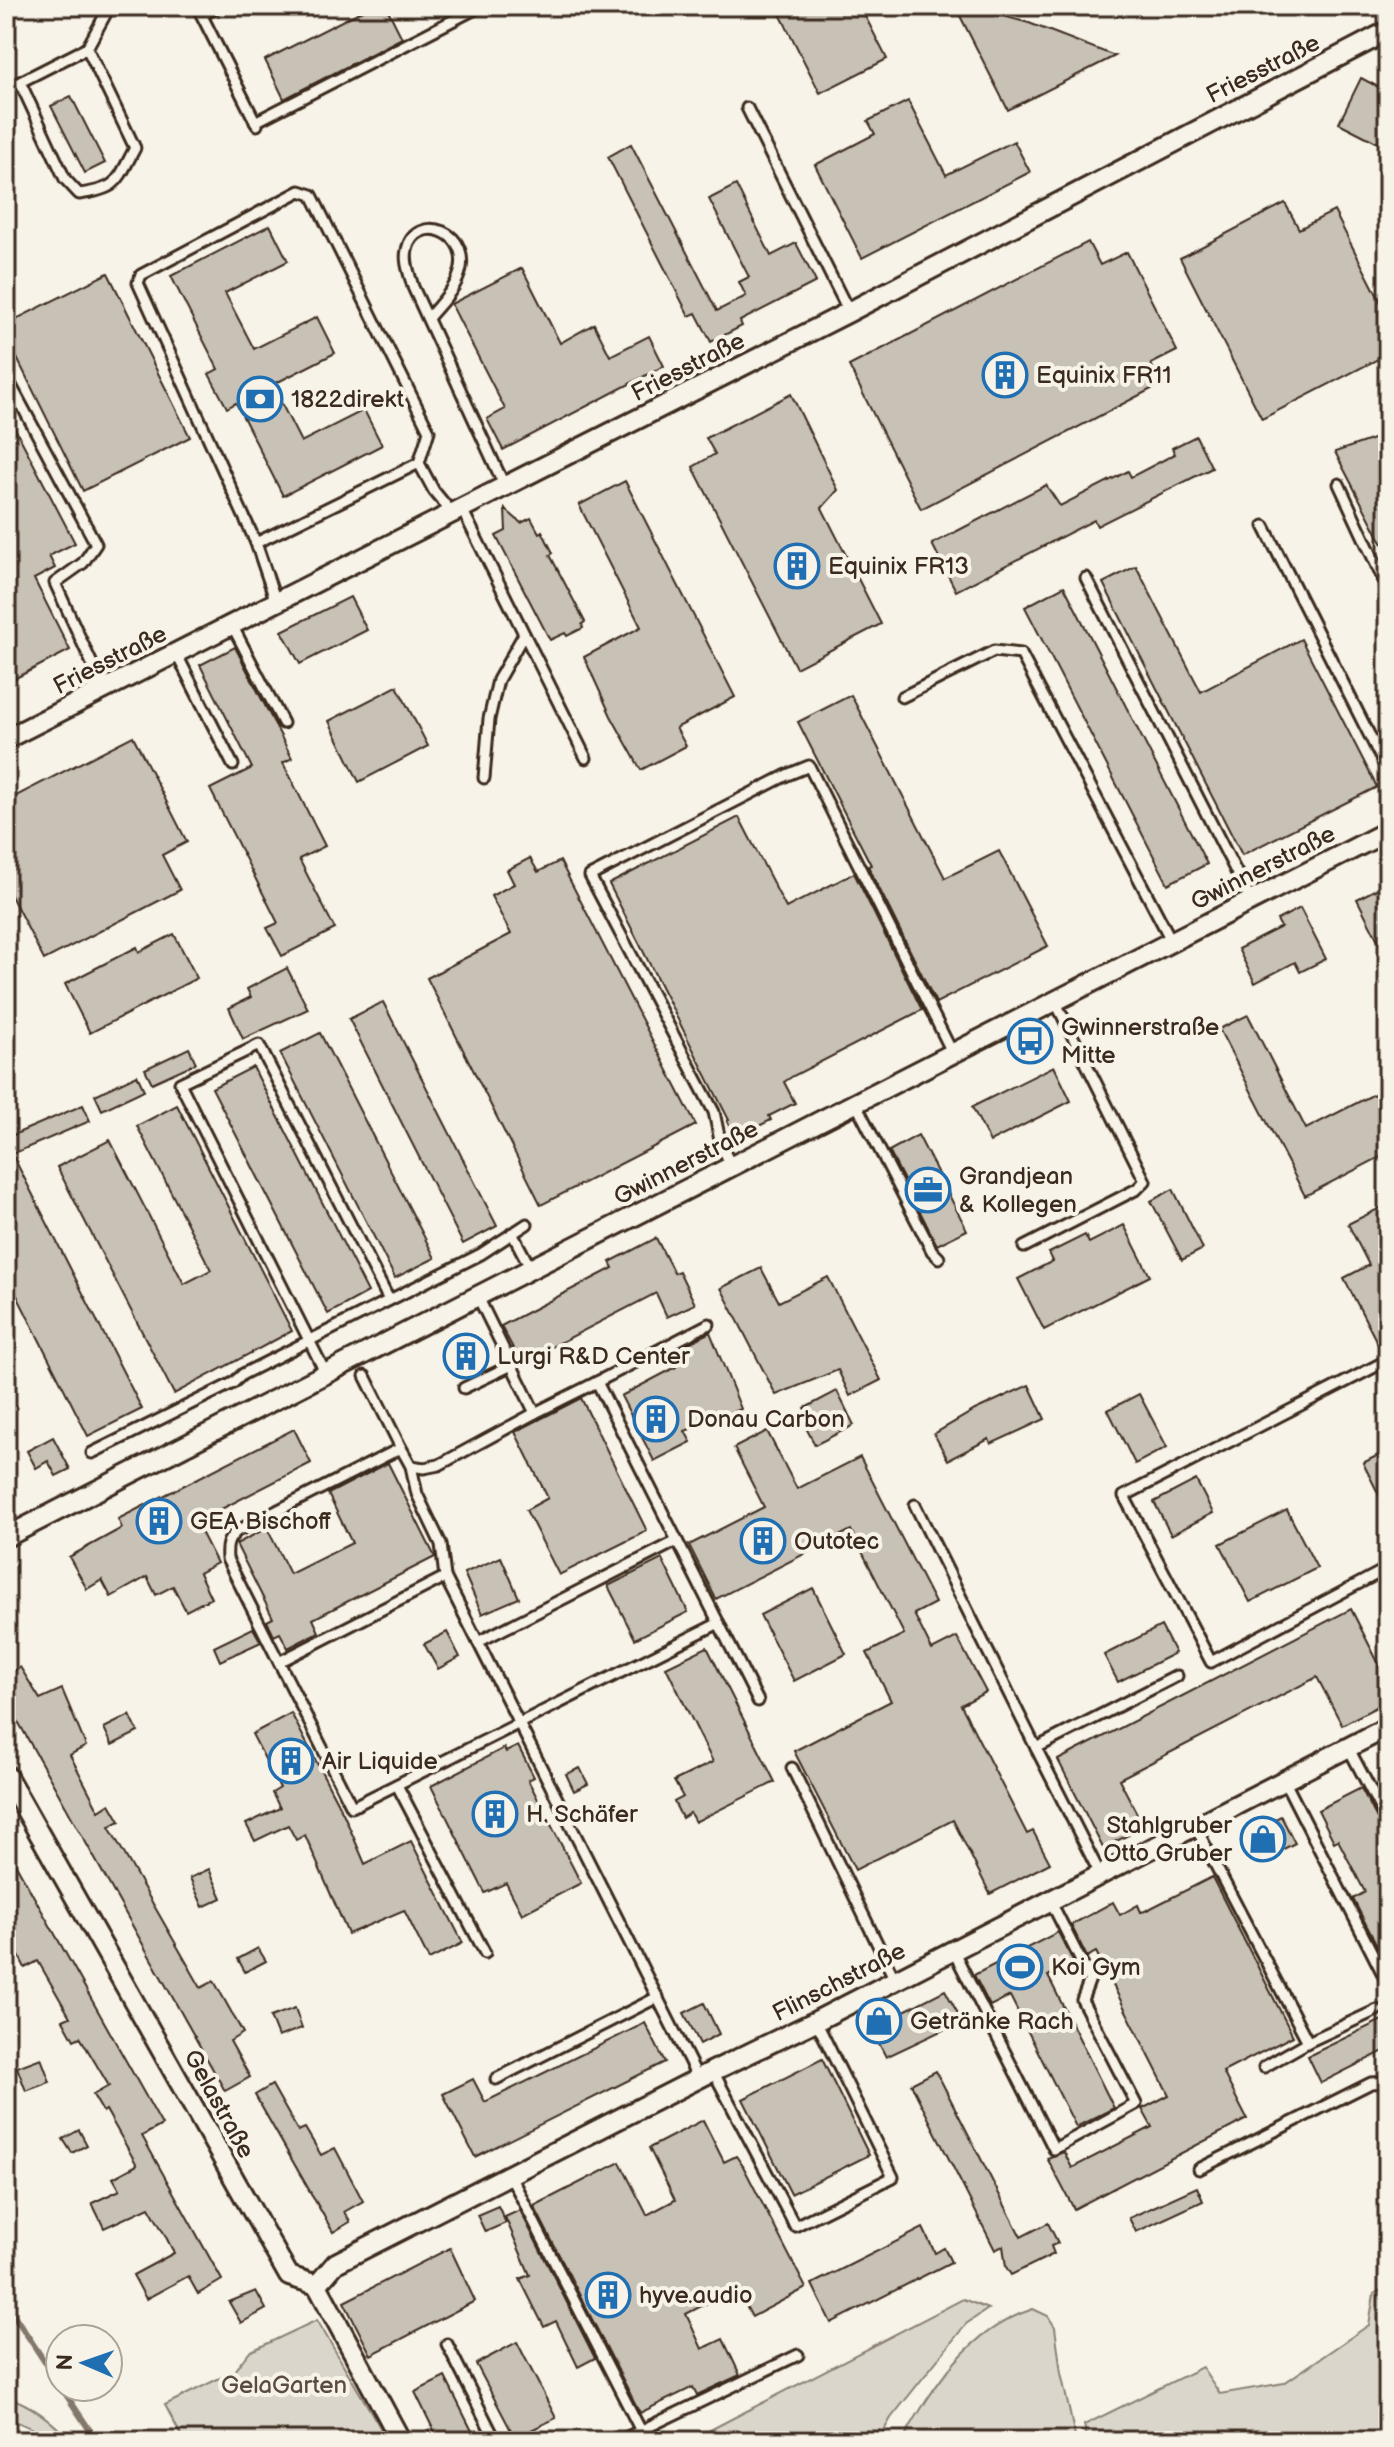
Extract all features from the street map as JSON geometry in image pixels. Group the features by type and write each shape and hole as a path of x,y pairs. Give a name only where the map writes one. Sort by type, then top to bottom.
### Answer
{"street":[{"name":"Friesstraße","path":"6,739 849,312 1388,31"},
{"name":"Gwinnerstraße","path":"6,1537 1388,831"},
{"name":"Flinschstraße","path":"317,2285 336,2263 1388,1727"},
{"name":"Gelastraße","path":"6,1775 289,2276 317,2285"},
{"path":"317,2285 401,2441"}],"lane":[{"path":"87,48 135,148 117,182 103,191 79,194 65,179 20,82 87,48 110,6"},
{"path":"219,6 200,10 256,124 481,6"},
{"path":"747,108 849,312"},
{"path":"276,602 256,543 138,283 141,275 300,191 312,195 429,431 419,463 434,491 457,511 524,634 586,758"},
{"path":"428,318 451,291 461,267 461,251 457,242 449,233 436,228 416,236 406,252 413,287 505,487"},
{"path":"6,376 96,544 83,563 55,583 104,690"},
{"path":"256,543 419,463"},
{"path":"1339,484 1388,590"},
{"path":"1264,526 1388,772"},
{"path":"1086,578 1251,901"},
{"path":"232,625 283,723"},
{"path":"484,778 489,719 498,680 524,634"},
{"path":"902,697 994,651 1021,654 1172,942"},
{"path":"176,653 233,765"},
{"path":"732,1167 721,1145 714,1112 590,876 759,789 809,766 953,1054"},
{"path":"1024,1247 1137,1189 1145,1181 1055,1001"},
{"path":"326,1374 180,1083 259,1045 389,1300"},
{"path":"856,1104 932,1251 939,1258"},
{"path":"92,1453 481,1254 527,1224"},
{"path":"512,1233 531,1269"},
{"path":"478,1297 535,1413"},
{"path":"411,1466 424,1468 439,1465 709,1324"},
{"path":"1388,1360 1124,1496 1211,1662 1388,1568"},
{"path":"464,1388 512,1365"},
{"path":"365,1376 411,1466 417,1494 441,1544 445,1577 658,1997 795,2226 893,2177 816,2021"},
{"path":"597,1382 758,1701"},
{"path":"401,1448 237,1531 226,1547 227,1559 352,1807 719,1623"},
{"path":"915,1505 1100,1874"},
{"path":"478,1642 677,1541"},
{"path":"279,1662 445,1577"},
{"path":"1036,1748 1177,1676"},
{"path":"1348,1747 1388,1823"},
{"path":"792,1768 895,1980"},
{"path":"1284,1780 1388,1984"},
{"path":"397,1785 485,1953"},
{"path":"1195,1826 1308,2042"},
{"path":"953,1950 1054,2149 1136,2104 1082,2000 1090,1979 1050,1900"},
{"path":"496,2079 658,1997"},
{"path":"1264,2067 1308,2042 1377,2010"},
{"path":"1199,2169 1371,2083 1388,2082"},
{"path":"510,2175 641,2431"},
{"path":"447,2344 496,2441"},
{"path":"619,2441 798,2355"}],"green space":[{"path":"1388,2286 1388,2441 1088,2441 1084,2425 1202,2367 1220,2394 1284,2383 1369,2325 1374,2294"},
{"path":"963,2299 988,2309 966,2324 891,2418 878,2441 689,2441"},
{"path":"1033,2309 1048,2316 1055,2327 1061,2373 1076,2441 902,2441 927,2399 972,2345 1010,2318"},
{"name":"GelaGarten","path":"317,2320 388,2441 184,2441 165,2405 234,2371 249,2352"},
{"path":"6,2396 41,2414 70,2441 44,2441 31,2428 6,2417"}],"building":[{"path":"371,6 386,6 402,38 284,99 265,60"},
{"path":"776,6 860,6 887,59 820,93"},
{"path":"955,6 1029,23 1115,56 1008,110"},
{"path":"1361,78 1388,92 1388,148 1339,123"},
{"path":"71,96 105,163 85,173 51,106"},
{"path":"908,101 946,175 1014,141 1030,172 862,258 815,165 875,134 868,121"},
{"path":"631,144 717,311 746,296 739,282 749,277 709,199 736,185 771,256 796,243 816,282 740,321 742,326 711,342 696,313 689,316 608,157"},
{"path":"1285,203 1299,229 1334,211 1388,316 1388,354 1262,419 1180,258"},
{"path":"270,225 288,261 225,293 254,349 317,317 335,353 272,385 301,442 364,410 382,445 283,496 236,403 227,408 209,374 218,369 171,276"},
{"name":"Equinix FR11","path":"1088,242 1100,265 1127,252 1177,351 1151,364 1161,384 921,509 849,366"},
{"path":"522,268 560,343 594,324 610,356 649,336 664,366 503,450 487,419 505,409 451,304"},
{"path":"108,273 190,437 83,491 6,336 6,324"},
{"name":"Equinix FR13","path":"791,394 838,490 822,508 881,624 796,668 693,467 715,454 706,438"},
{"path":"6,411 75,543 49,556 55,568 34,579 70,650 6,683"},
{"path":"1388,434 1388,554 1335,452"},
{"path":"1196,436 1212,468 1097,526 1094,520 956,591 932,544 1046,485 1060,506 1128,471 1131,477 1175,454 1172,448"},
{"path":"625,481 735,697 676,728 686,746 641,770 611,716 584,657 641,627 579,505"},
{"path":"505,509 521,523 531,518 539,533 542,531 553,553 550,555 585,622 583,628 550,640 496,536 506,531"},
{"path":"1136,566 1201,692 1301,639 1377,787 1242,855 1103,583"},
{"path":"1064,586 1207,864 1168,884 1025,607"},
{"path":"350,597 367,630 300,664 282,631"},
{"path":"235,647 292,758 283,763 325,846 299,859 335,929 282,956 267,928 278,923 210,789 252,768 200,665"},
{"path":"397,686 428,746 359,782 329,721"},
{"path":"851,695 945,878 999,851 1048,946 936,1003 868,866 871,865 798,722"},
{"path":"133,736 187,842 162,855 180,890 44,960 6,886 6,801"},
{"path":"739,817 786,908 854,873 922,1010 784,1082 795,1103 769,1116 771,1120 735,1138 729,1120 609,884"},
{"path":"530,858 538,872 560,861 696,1125 541,1205 427,978 511,934 491,896 514,884 507,870"},
{"path":"1388,883 1388,960 1357,899"},
{"path":"1300,908 1326,959 1300,972 1295,962 1255,983 1238,949 1281,927 1277,920"},
{"path":"174,934 197,978 90,1033 65,984 137,947 139,952"},
{"path":"287,968 308,1009 243,1039 229,1008 251,997 247,989"},
{"path":"383,1002 497,1226 463,1244 349,1019"},
{"path":"1248,1015 1306,1129 1388,1087 1388,1153 1305,1196 1219,1029"},
{"path":"320,1033 435,1258 395,1278 280,1053"},
{"path":"189,1048 196,1063 152,1083 145,1069"},
{"path":"1054,1066 1071,1101 990,1142 972,1107"},
{"path":"253,1067 368,1292 328,1314 212,1088"},
{"path":"137,1075 144,1090 102,1110 95,1095"},
{"path":"83,1105 90,1121 12,1154 142,1409 88,1436 6,1274 6,1138"},
{"path":"177,1105 292,1331 174,1394 57,1167 110,1140 184,1284 211,1270 137,1126"},
{"name":"Grandjean & Kollegen","path":"918,1135 967,1230 937,1245 889,1151"},
{"path":"1173,1189 1203,1249 1182,1260 1151,1201"},
{"path":"1388,1204 1388,1353 1383,1354 1344,1278 1369,1265 1348,1224"},
{"path":"1124,1225 1150,1276 1044,1330 1018,1279 1053,1261 1049,1253 1085,1235 1089,1243"},
{"path":"656,1238 674,1273 679,1271 695,1304 667,1317 656,1293 521,1363 501,1326 613,1268 610,1262"},
{"path":"761,1268 779,1302 828,1277 881,1380 850,1396 838,1370 776,1395 721,1288"},
{"path":"710,1332 741,1409 685,1431 691,1442 654,1461 621,1396 676,1367 670,1353"},
{"name":"Lurgi R&D Center","path":"475,1340 484,1358 456,1373 447,1354"},
{"path":"1029,1385 1045,1419 991,1444 989,1439 948,1460 934,1434 975,1410"},
{"path":"837,1391 854,1425 815,1445 805,1426 812,1422 805,1408"},
{"path":"1139,1394 1167,1447 1135,1464 1108,1410"},
{"path":"581,1398 647,1531 559,1575 526,1510 548,1498 515,1432"},
{"name":"GEA Bischoff","path":"294,1429 311,1463 196,1522 217,1563 199,1573 211,1598 186,1611 173,1586 156,1595 147,1577 111,1597 102,1580 87,1589 69,1557 122,1528 118,1519"},
{"path":"767,1431 797,1489 860,1457 935,1603 914,1614 932,1650 957,1637 986,1692 961,1705 1027,1834 1033,1831 1050,1863 990,1894 953,1820 855,1870 794,1751 891,1701 867,1653 904,1634 851,1530 716,1599 689,1545 764,1507 734,1448"},
{"path":"53,1437 70,1469 56,1476 48,1461 36,1468 27,1451"},
{"path":"1388,1450 1388,1513 1363,1463"},
{"path":"388,1463 435,1557 313,1619 319,1632 288,1648 280,1633 274,1636 267,1621 273,1618 236,1544 267,1528 290,1574 352,1543 328,1494"},
{"path":"1196,1480 1213,1513 1171,1535 1154,1502"},
{"path":"1287,1510 1317,1568 1250,1602 1220,1544"},
{"path":"501,1557 519,1598 482,1614 464,1573"},
{"path":"662,1559 688,1612 635,1639 608,1586"},
{"path":"813,1588 846,1654 794,1681 760,1615"},
{"path":"1351,1609 1388,1682 1388,1701 1342,1725 1317,1677 1119,1779 1144,1827 1103,1848 1058,1760"},
{"path":"1161,1626 1175,1653 1118,1682 1104,1655"},
{"path":"253,1628 261,1642 220,1661 214,1647"},
{"path":"447,1632 460,1657 438,1669 424,1644"},
{"path":"707,1647 775,1782 695,1822 690,1813 682,1818 674,1802 683,1797 674,1781 713,1762 666,1667"},
{"path":"20,1667 40,1699 62,1689 86,1746 70,1755 99,1811 110,1804 120,1821 109,1827 201,1988 214,1981 243,2033 230,2041 250,2077 225,2091 6,1700 6,1675"},
{"path":"291,1713 344,1815 365,1864 411,1841 463,1943 429,1960 404,1910 348,1934 305,1835 296,1840 288,1825 255,1841 246,1824 280,1808 272,1793 280,1788 252,1734"},
{"path":"130,1715 138,1732 112,1745 104,1728"},
{"name":"H. Schäfer","path":"518,1746 534,1777 528,1780 581,1883 522,1914 506,1883 485,1893 431,1786 504,1748 506,1752"},
{"path":"580,1768 588,1784 574,1791 566,1774"},
{"path":"1361,1788 1381,1826 1388,1832 1388,1967 1353,1899 1365,1892 1338,1840 1334,1842 1318,1810"},
{"path":"1281,1816 1295,1843 1257,1863 1243,1835"},
{"path":"6,1847 162,2125 142,2136 222,2280 198,2294 188,2276 146,2299 133,2275 174,2253 165,2235 149,2207 104,2228 92,2203 120,2190 113,2178 137,2165 106,2110 103,2112 93,2095 109,2086 80,2037 74,2040 63,2020 70,2017 38,1961 25,1968 6,1930"},
{"path":"209,1869 222,1898 203,1907 190,1878"},
{"path":"1212,1877 1293,2036 1223,2072 1247,2119 1074,2209 1047,2158 1064,2152 1072,2168 1152,2127 1142,2109 1169,2095 1096,1952 1087,1957 1071,1925 1113,1902 1120,1915 1138,1905 1141,1912 1145,1911"},
{"path":"1058,1932 1074,1963 1048,1976 1114,2108 1076,2127 1010,1996 990,2006 974,1975"},
{"path":"258,1948 266,1961 245,1972 238,1959"},
{"path":"945,1990 962,2021 886,2057 871,2028"},
{"path":"704,2003 719,2034 700,2044 684,2013"},
{"path":"295,2008 302,2028 278,2037 270,2017"},
{"path":"1388,2017 1388,2049 1321,2083 1308,2056"},
{"path":"645,2023 665,2062 475,2157 443,2094 473,2079 485,2102"},
{"path":"41,2058 50,2082 26,2091 17,2067"},
{"path":"822,2059 869,2155 791,2194 743,2099"},
{"path":"936,2071 1021,2237 1048,2223 1058,2243 1051,2246 1054,2254 1011,2275 1006,2267 1003,2246 995,2250 911,2084"},
{"path":"272,2085 298,2131 305,2128 321,2155 335,2148 363,2201 344,2212 350,2222 333,2232 255,2095"},
{"path":"703,2120 724,2162 736,2156 743,2166 806,2288 752,2317 736,2288 686,2314 702,2349 723,2339 740,2375 697,2395 693,2387 640,2413 534,2206 620,2162 647,2215 675,2200 649,2148"},
{"path":"79,2130 87,2145 72,2153 63,2139"},
{"path":"1197,2187 1203,2201 1136,2232 1129,2218"},
{"path":"498,2206 506,2223 485,2232 477,2215"},
{"path":"520,2210 595,2358 578,2367 556,2321 544,2327 520,2279 530,2275 505,2217"},
{"path":"923,2228 935,2253 944,2248 951,2262 831,2323 812,2284"},
{"path":"450,2248 475,2301 371,2355 344,2302"},
{"path":"256,2291 266,2309 241,2323 229,2302"},
{"path":"517,2342 556,2418 515,2438 476,2364"},
{"path":"445,2377 477,2441 439,2441 415,2392"}],"waterway":[{"path":"6,2303 44,2361"},
{"path":"72,2403 97,2441"}],"place":[{"name":"Equinix FR11","path":"1005,375"},
{"name":"1822direkt","path":"260,399"},
{"name":"Equinix FR13","path":"797,566"},
{"name":"Gwinnerstraße Mitte","path":"1030,1041"},
{"name":"Grandjean & Kollegen","path":"928,1190"},
{"name":"Lurgi R&D Center","path":"466,1356"},
{"name":"Donau Carbon","path":"656,1419"},
{"name":"GEA Bischoff","path":"159,1521"},
{"name":"Outotec","path":"763,1541"},
{"name":"Air Liquide","path":"291,1761"},
{"name":"H. Schäfer","path":"495,1814"},
{"name":"Stahlgruber Otto Gruber","path":"1263,1839"},
{"name":"Koi Gym","path":"1020,1967"},
{"name":"Getränke Rach","path":"879,2021"},
{"name":"hyve.audio","path":"608,2295"}]}
